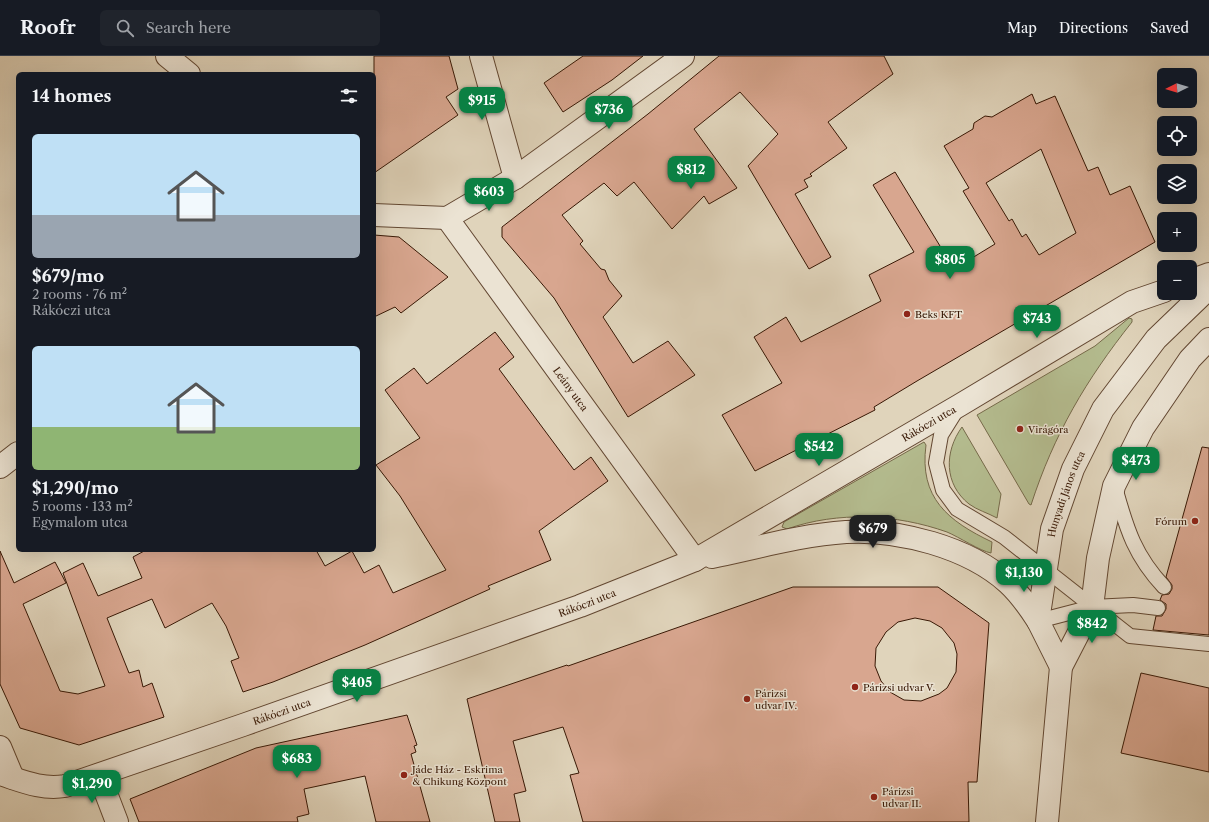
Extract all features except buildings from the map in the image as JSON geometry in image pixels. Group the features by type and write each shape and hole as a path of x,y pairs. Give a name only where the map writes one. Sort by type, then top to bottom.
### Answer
{"street":[{"path":"167,56 186,72"},
{"path":"481,56 515,178"},
{"path":"376,215 447,218 515,178 683,56"},
{"name":"Leány utca","path":"447,218 695,560"},
{"path":"1197,278 1209,274"},
{"name":"Hunyadi János utca","path":"1038,621 1052,529 1073,469 1103,409 1156,338 1209,288"},
{"name":"Rákóczi utca","path":"7,776 39,786 51,788 65,786 580,606 695,560 960,405 1132,302 1157,293"},
{"path":"1047,822 1061,667 1092,607 1098,558 1114,486 1143,428 1190,359 1209,339"},
{"path":"0,467 16,455"},
{"name":"Rákóczi utca","path":"695,560 827,534 865,532 887,533 928,542 979,563 1007,583 1022,598 1038,621"},
{"path":"1038,621 1061,667"},
{"path":"0,746 7,776"},
{"path":"98,775 117,822"}],"lane":[{"path":"960,405 941,435 937,450 936,463 943,490 957,509 1004,537 1130,636 1209,644"},
{"path":"1114,486 1136,552 1148,570 1164,587"},
{"path":"1038,621 1092,607 1133,605 1158,608"}],"green space":[{"path":"1129,318 1132,319 1132,322 1100,365 1061,431 1040,479 1031,505 1029,504 977,415 1095,346"},
{"path":"962,427 1001,494 997,518 969,504 955,487 951,477 949,467 952,447"},
{"path":"924,442 926,445 925,464 927,480 932,493 940,506 950,516 976,534 992,542 991,553 981,550 947,532 908,521 887,518 847,517 806,523 787,529 782,527 784,522"}],"place":[{"name":"Beks KFT","path":"907,314"},
{"name":"Virágóra","path":"1020,429"},
{"name":"Fórum","path":"1195,521"},
{"name":"Párizsi udvar V.","path":"855,687"},
{"name":"Párizsi udvar IV.","path":"747,699"},
{"name":"Jáde Ház - Eskrima & Chikung Központ","path":"404,775"},
{"name":"Párizsi udvar II.","path":"874,797"}]}
